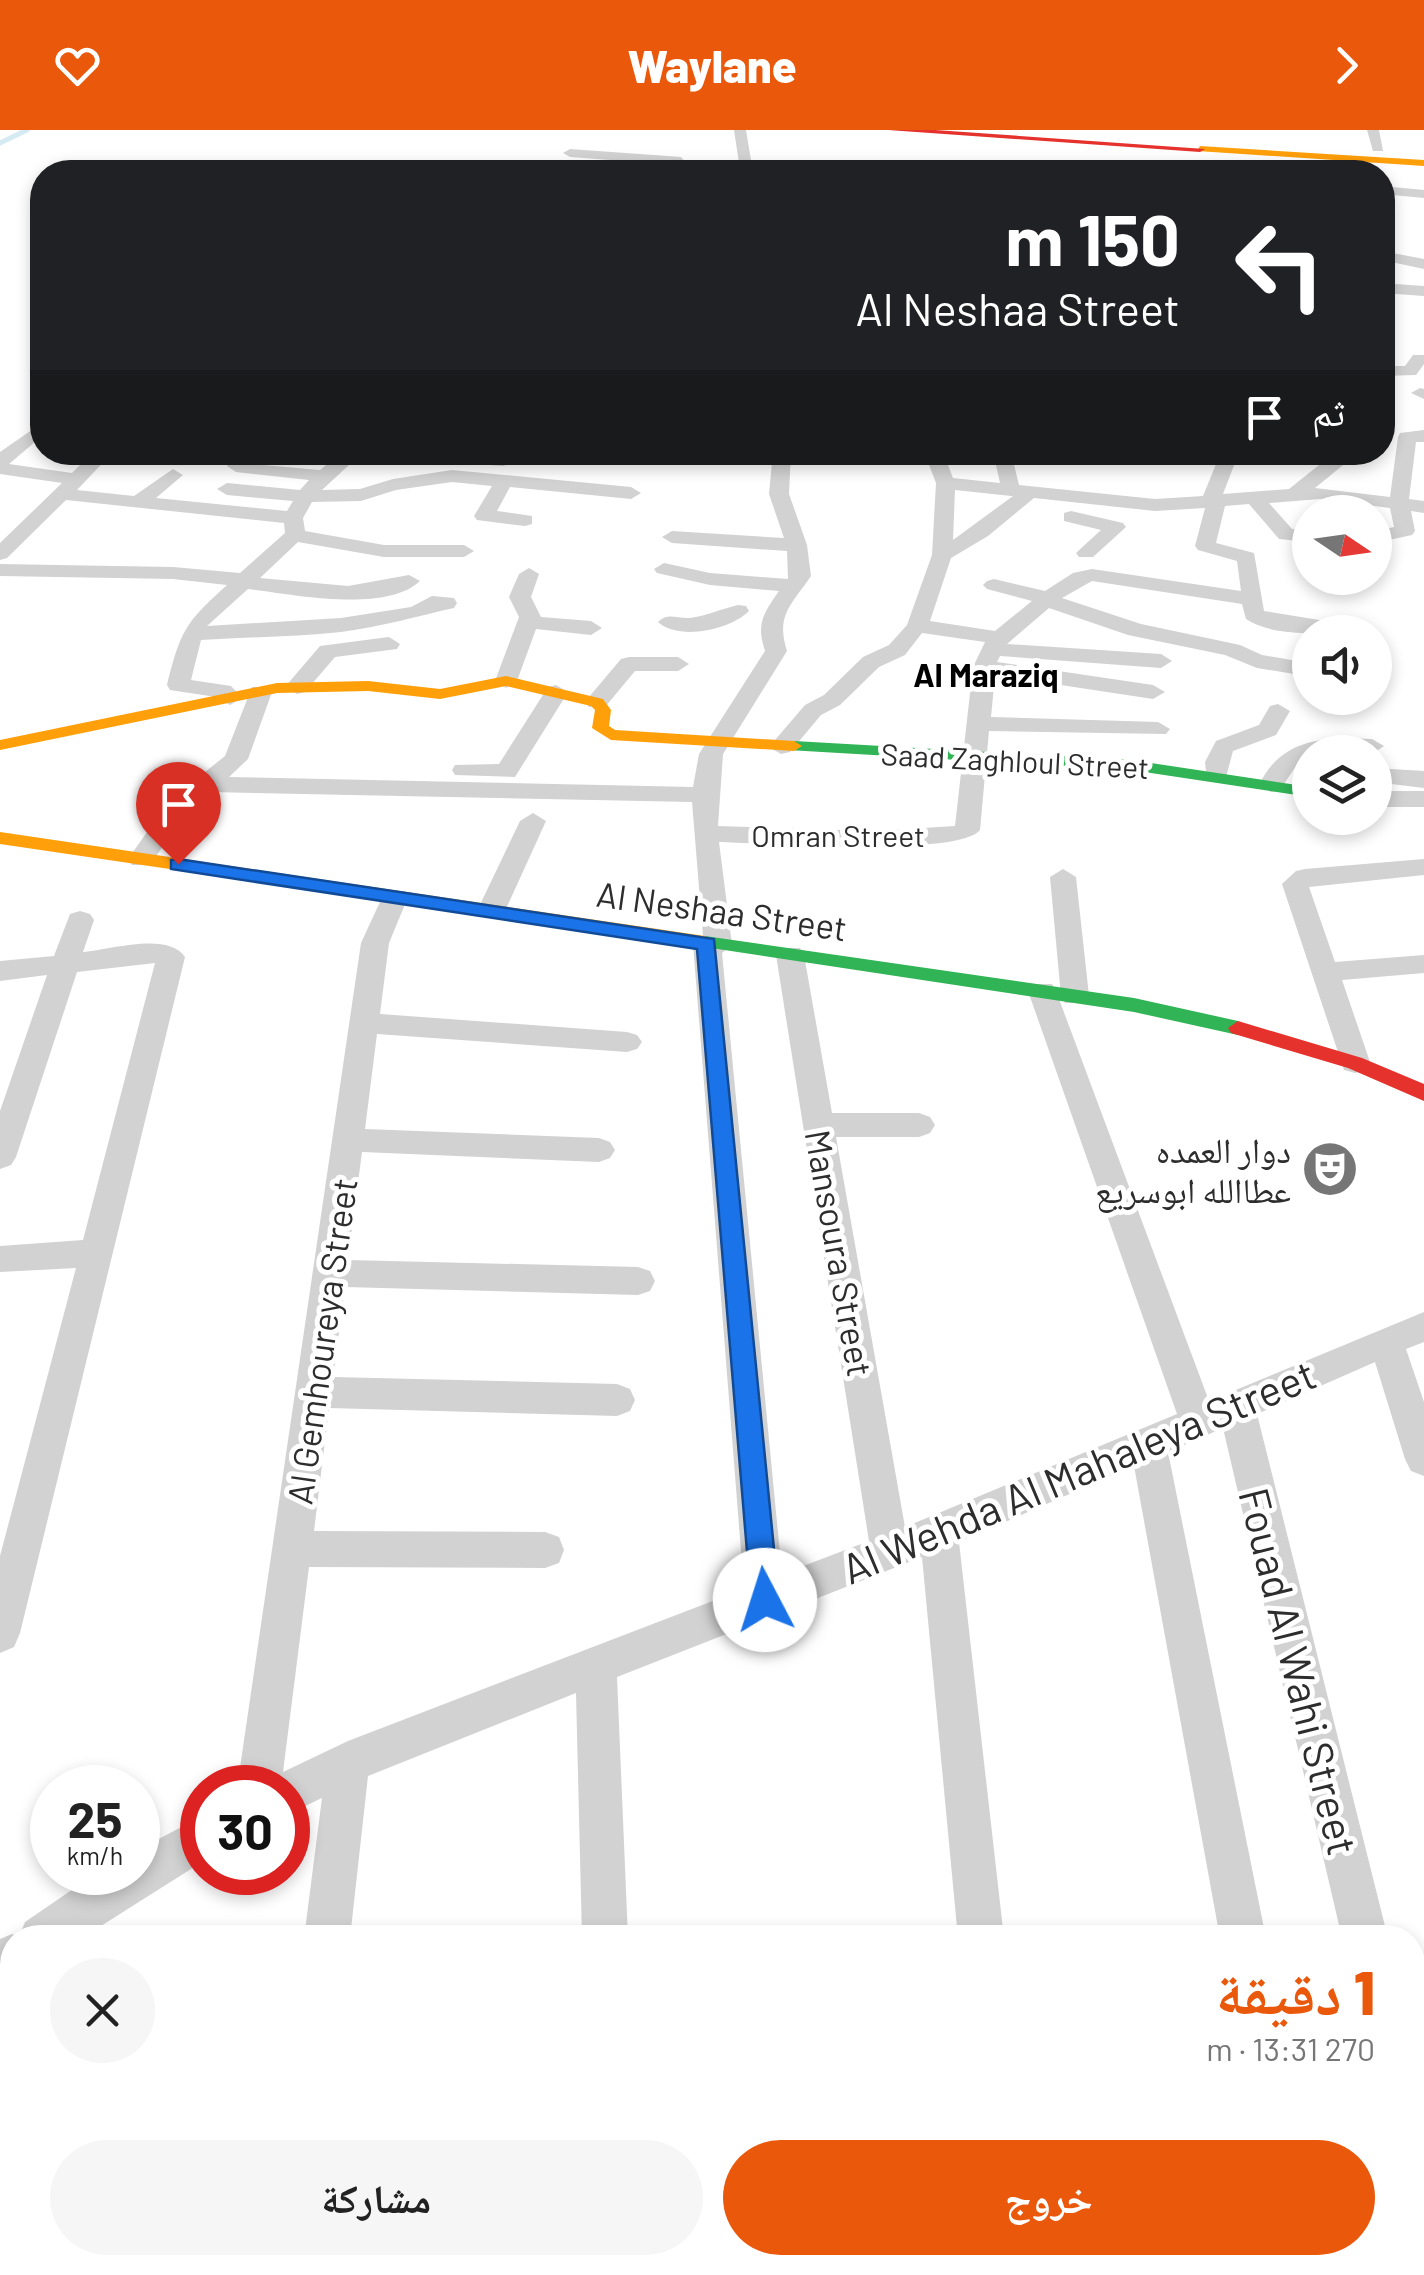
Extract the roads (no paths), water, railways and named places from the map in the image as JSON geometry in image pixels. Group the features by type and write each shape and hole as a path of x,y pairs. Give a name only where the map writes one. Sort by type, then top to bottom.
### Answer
{"street":[{"path":"740,130 745,160"},
{"path":"892,130 1376,160"},
{"path":"1083,130 1376,139 1424,152"},
{"path":"630,145 673,160"},
{"path":"728,149 744,148"},
{"path":"682,160 696,149"},
{"path":"570,153 655,160"},
{"path":"1395,161 1424,163"},
{"path":"1395,191 1424,194"},
{"path":"1395,258 1424,264"},
{"path":"1395,273 1424,278"},
{"path":"1395,289 1424,291"},
{"path":"1395,357 1422,360"},
{"path":"1395,371 1410,372 1422,360"},
{"path":"1392,534 1405,531 1399,503 1415,450 1408,435 1424,436"},
{"path":"0,465 30,438"},
{"path":"0,465 138,502 293,526 384,551 464,551"},
{"path":"0,554 91,465"},
{"path":"230,698 223,692 178,686 191,634 269,558 293,526 305,496 338,465"},
{"path":"765,1600 712,944 704,795 706,769 718,744 776,650 769,629 773,616 796,586 802,566 779,494 781,465"},
{"path":"781,746 813,710 832,700 870,662 896,650 917,626 942,555 946,483 938,465"},
{"path":"1007,465 1018,497"},
{"path":"1226,465 1213,503 1206,546 1247,557 1252,610 1263,620 1292,624"},
{"path":"1295,494 1331,465"},
{"path":"236,466 324,476"},
{"path":"138,502 173,475"},
{"path":"227,489 305,496 361,494 393,484 452,476 631,493"},
{"path":"506,480 484,516 525,520"},
{"path":"946,483 1018,497 1115,526 1086,552"},
{"path":"942,555 1018,497 1156,505 1295,494 1346,495 1424,507"},
{"path":"1254,498 1286,535 1292,535"},
{"path":"672,537 796,545"},
{"path":"269,558 327,562"},
{"path":"664,569 796,586"},
{"path":"0,570 173,573 307,591 367,591 409,581"},
{"path":"506,681 530,613 520,598 529,574"},
{"path":"974,757 989,659 1046,599 1080,577 1096,575 1251,599"},
{"path":"651,590 686,591 696,576"},
{"path":"994,586 1136,630 1292,667"},
{"path":"191,634 341,625 418,612 432,602 446,603"},
{"path":"708,607 773,616"},
{"path":"668,622 698,625 702,620 719,620 722,615 738,611"},
{"path":"528,622 591,628"},
{"path":"917,626 989,659 1028,687"},
{"path":"297,688 328,651 390,644"},
{"path":"989,659 1161,661"},
{"path":"989,659 1153,692"},
{"path":"0,745 260,692 297,688 368,686 440,694 506,681 597,702 630,664 678,664"},
{"path":"141,859 178,806 236,759 260,692"},
{"path":"458,770 506,772 556,692"},
{"name":"Saad Zaghloul Street","path":"597,702 604,710 600,728 607,734 718,744 1131,765 1292,789"},
{"path":"1216,776 1216,754 1223,746 1268,730 1278,711"},
{"path":"978,724 1158,729"},
{"path":"1271,786 1276,769 1292,756"},
{"name":"Omran Street","path":"708,834 875,839 960,834 967,830 974,757"},
{"path":"1392,776 1418,777 1424,782"},
{"path":"202,784 704,795"},
{"path":"1392,799 1424,799"},
{"path":"491,911 532,821"},
{"name":"Al Neshaa Street","path":"0,838 1058,994 1207,1020 1355,1062 1424,1094"},
{"path":"1355,1062 1294,888 1305,877 1424,867"},
{"path":"1062,878 1058,994 1198,1421"},
{"name":"Al Gemhoureya Street","path":"262,1765 376,944 395,897"},
{"path":"0,1157 80,920"},
{"path":"0,970 164,953 171,958 0,1633"},
{"name":"Mansoura Street","path":"790,955 890,1551"},
{"path":"1324,972 1424,964"},
{"path":"364,1023 627,1042"},
{"path":"818,1125 919,1125"},
{"path":"348,1140 599,1150"},
{"path":"0,1259 96,1253"},
{"path":"330,1273 638,1281"},
{"name":"Al Wehda Al Mahaleya Street","path":"310,1781 348,1762 939,1532 1424,1326"},
{"path":"1386,1340 1424,1459"},
{"path":"313,1392 617,1400"},
{"name":"Fouad Al Wahi Street","path":"1236,1404 1361,1925"},
{"path":"1148,1442 1241,1925"},
{"path":"939,1532 980,1925"},
{"path":"292,1548 545,1550"},
{"path":"596,1666 605,1925"},
{"path":"329,1925 348,1762"},
{"path":"60,1925 180,1851"}],"waterway":[{"path":"0,143 27,130"}],"place":[{"name":"دوار العمده عطاالله ابوسريع","path":"1330,1169"}],"district":[{"name":"Al Maraziq","path":"986,674"}]}
